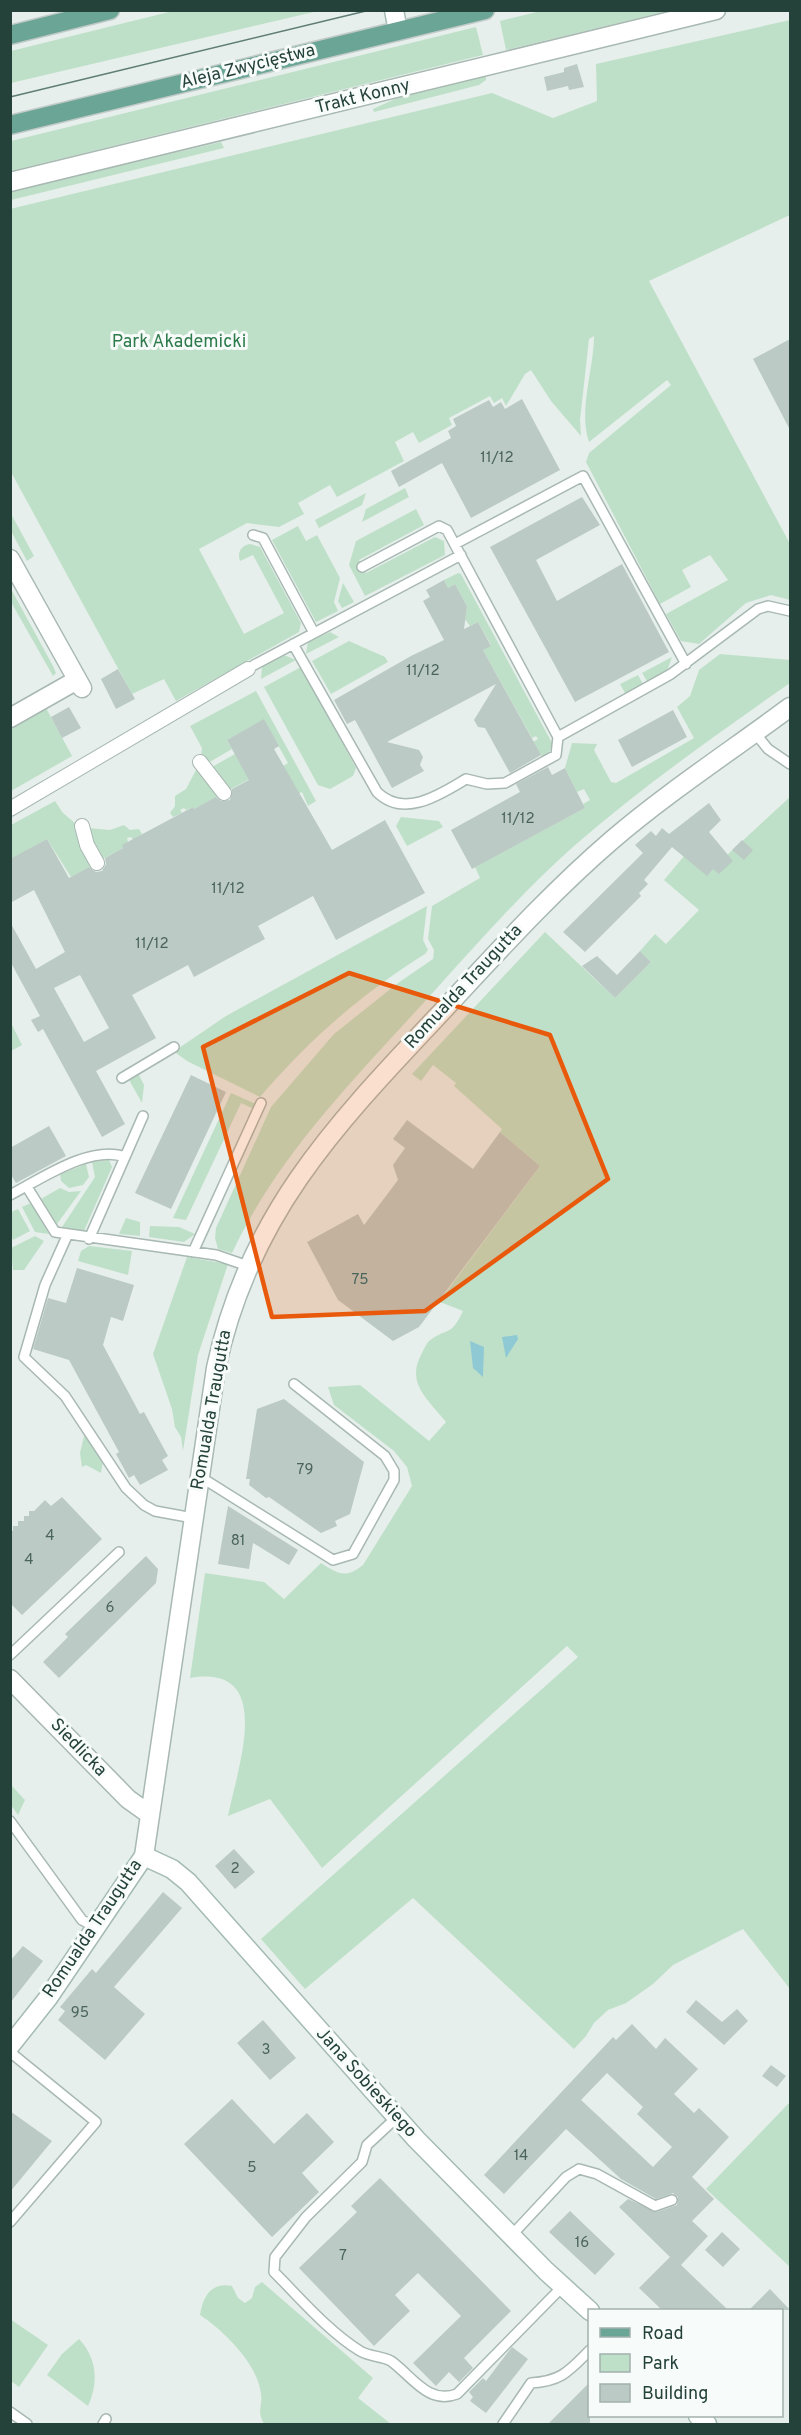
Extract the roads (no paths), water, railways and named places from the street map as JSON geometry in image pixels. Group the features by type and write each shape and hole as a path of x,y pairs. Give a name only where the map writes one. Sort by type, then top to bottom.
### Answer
{"main road":[{"path":"10,35 110,10"},
{"name":"Aleja Zwycięstwa","path":"10,125 485,10"}],"street":[{"path":"394,10 398,31"},
{"name":"Trakt Konny","path":"10,182 716,10"},
{"path":"10,560 79,684 10,718"},
{"path":"10,809 251,667"},
{"name":"Romualda Traugutta","path":"11,2045 48,1998 144,1856 218,1358 232,1308 248,1266 272,1216 328,1136 520,926 625,829 790,707"},
{"path":"200,762 224,793"},
{"path":"82,826 87,845 97,863"},
{"name":"Siedlicka","path":"10,1679 128,1799 149,1814"},
{"name":"Jana Sobieskiego","path":"144,1856 172,1869 188,1882 396,2118 562,2287 588,2309"}],"lane":[{"path":"455,544 583,476 686,664"},
{"path":"293,644 377,792 387,799 425,802 466,779 505,783 556,755 558,737 447,530 439,526 362,567"},
{"path":"253,535 263,538 314,633"},
{"path":"251,667 461,555"},
{"path":"558,737 686,664 758,609 768,606 790,611"},
{"path":"755,733 768,748 790,764"},
{"path":"122,1078 174,1047"},
{"path":"193,1252 261,1103"},
{"path":"89,1239 143,1116"},
{"path":"10,1195 90,1155 114,1153 125,1157"},
{"path":"27,1186 55,1232 68,1236 193,1252 230,1259 248,1266"},
{"path":"68,1236 45,1285 24,1358 65,1396 126,1488 144,1505 155,1511 193,1518"},
{"path":"199,1476 333,1560 353,1554 394,1480 394,1471 385,1456 294,1384"},
{"path":"10,1655 119,1552"},
{"path":"10,1821 82,1920 94,1927"},
{"path":"10,2222 96,2122 11,2045"},
{"path":"396,2118 367,2145 362,2163 306,2217 275,2257 274,2272 360,2351 374,2358 388,2359 430,2395 445,2398 457,2394 562,2287"},
{"path":"511,2236 567,2177 579,2169 597,2174 655,2206 672,2200"},
{"path":"503,2424 531,2383 554,2380 566,2375 588,2352"},
{"path":"10,2412 27,2424"}],"water":[{"path":"517,1335 518,1339 506,1358 502,1337"},
{"path":"470,1341 484,1347 483,1377 473,1368"}],"tram line":[{"path":"10,97 370,10"}],"park label":[{"name":"Park Akademicki","path":"179,342"}]}
